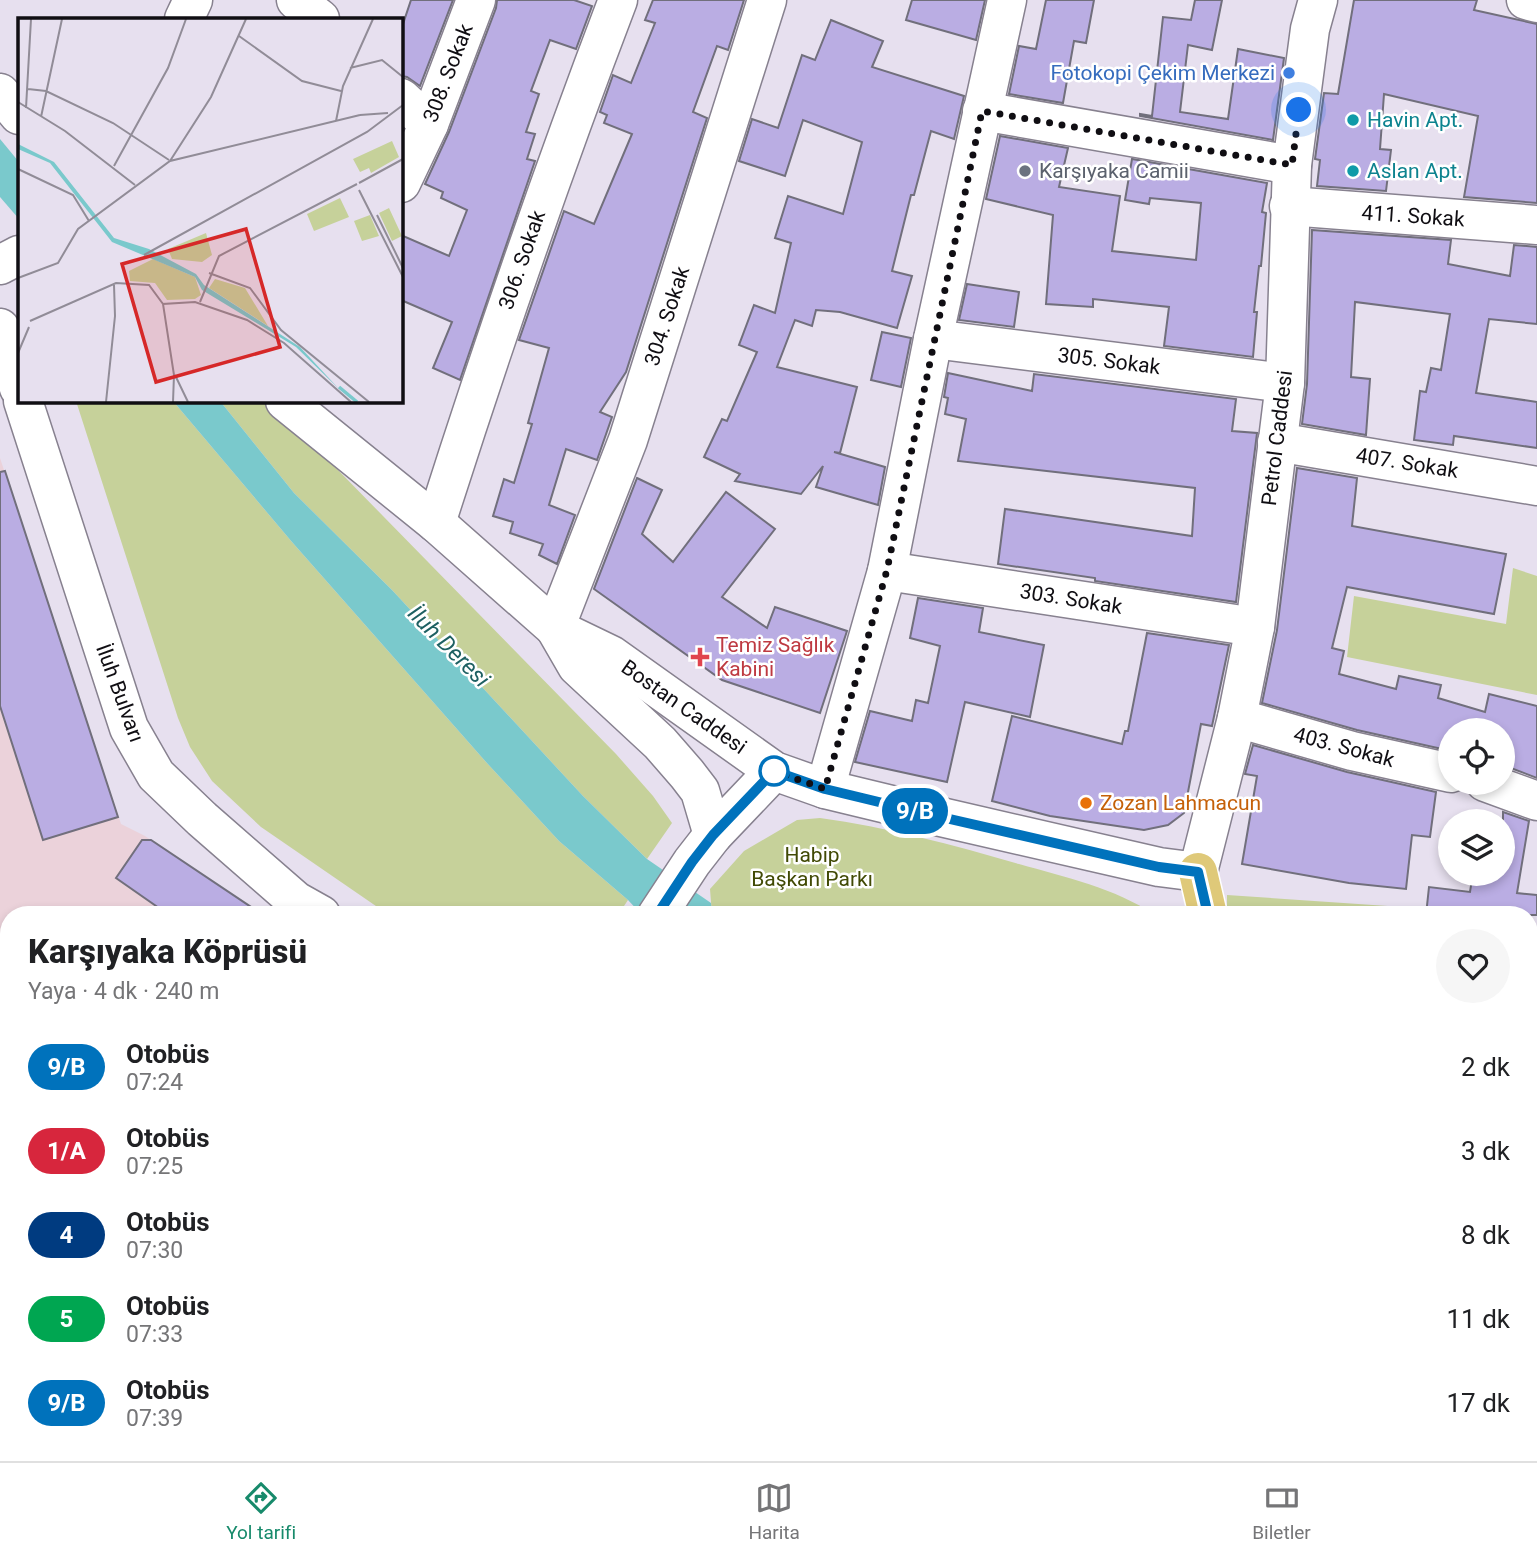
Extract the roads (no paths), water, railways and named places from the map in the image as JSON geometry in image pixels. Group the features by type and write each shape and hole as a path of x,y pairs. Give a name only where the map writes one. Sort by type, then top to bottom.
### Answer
{"main road":[{"path":"1198,872 1206,906"}],"street":[{"path":"184,18 193,0"},
{"path":"296,0 319,18"},
{"name":"308. Sokak","path":"402,181 429,124 476,0"},
{"name":"306. Sokak","path":"436,523 505,308 560,150 618,0"},
{"name":"304. Sokak","path":"555,628 628,440 767,0"},
{"path":"825,789 887,570 933,339 1007,0"},
{"path":"1286,0 1314,15"},
{"path":"1526,0 1537,3"},
{"name":"Petrol Caddesi","path":"1198,872 1237,718 1255,627 1285,383 1292,165 1314,15"},
{"path":"0,93 18,114"},
{"path":"402,99 429,124"},
{"path":"982,111 1292,165"},
{"name":"411. Sokak","path":"1289,206 1537,225"},
{"path":"0,265 18,256"},
{"path":"0,328 18,385"},
{"name":"305. Sokak","path":"933,339 1285,383"},
{"name":"İluh Bulvarı","path":"23,402 129,728 156,775 202,819 305,906"},
{"name":"Bostan Caddesi","path":"293,403 436,523 555,628 611,655 774,771 825,789 1159,867 1198,872"},
{"name":"407. Sokak","path":"1277,442 1537,486"},
{"name":"303. Sokak","path":"887,570 1255,627"},
{"path":"555,628 577,666 660,743 700,791 702,848"},
{"name":"403. Sokak","path":"1237,718 1352,751 1438,771"},
{"path":"663,906 702,848 774,771"},
{"path":"1515,793 1537,801"}],"water":[{"path":"0,139 18,161 18,218 0,197"},
{"path":"174,402 221,402 294,493 392,590 583,796 647,859 711,903 711,906 634,906 559,841 292,542"}],"place":[{"name":"Fotokopi Çekim Merkezi","path":"1289,73"},
{"name":"Havin Apt.","path":"1353,120"},
{"name":"Karşıyaka Camii","path":"1025,171"},
{"name":"Aslan Apt.","path":"1353,171"},
{"name":"Temiz Sağlık Kabini","path":"700,657"},
{"name":"Zozan Lahmacun","path":"1086,803"}],"water label":[{"name":"İluh Deresi","path":"449,646"}],"park label":[{"name":"Habip Başkan Parkı","path":"812,867"}]}
